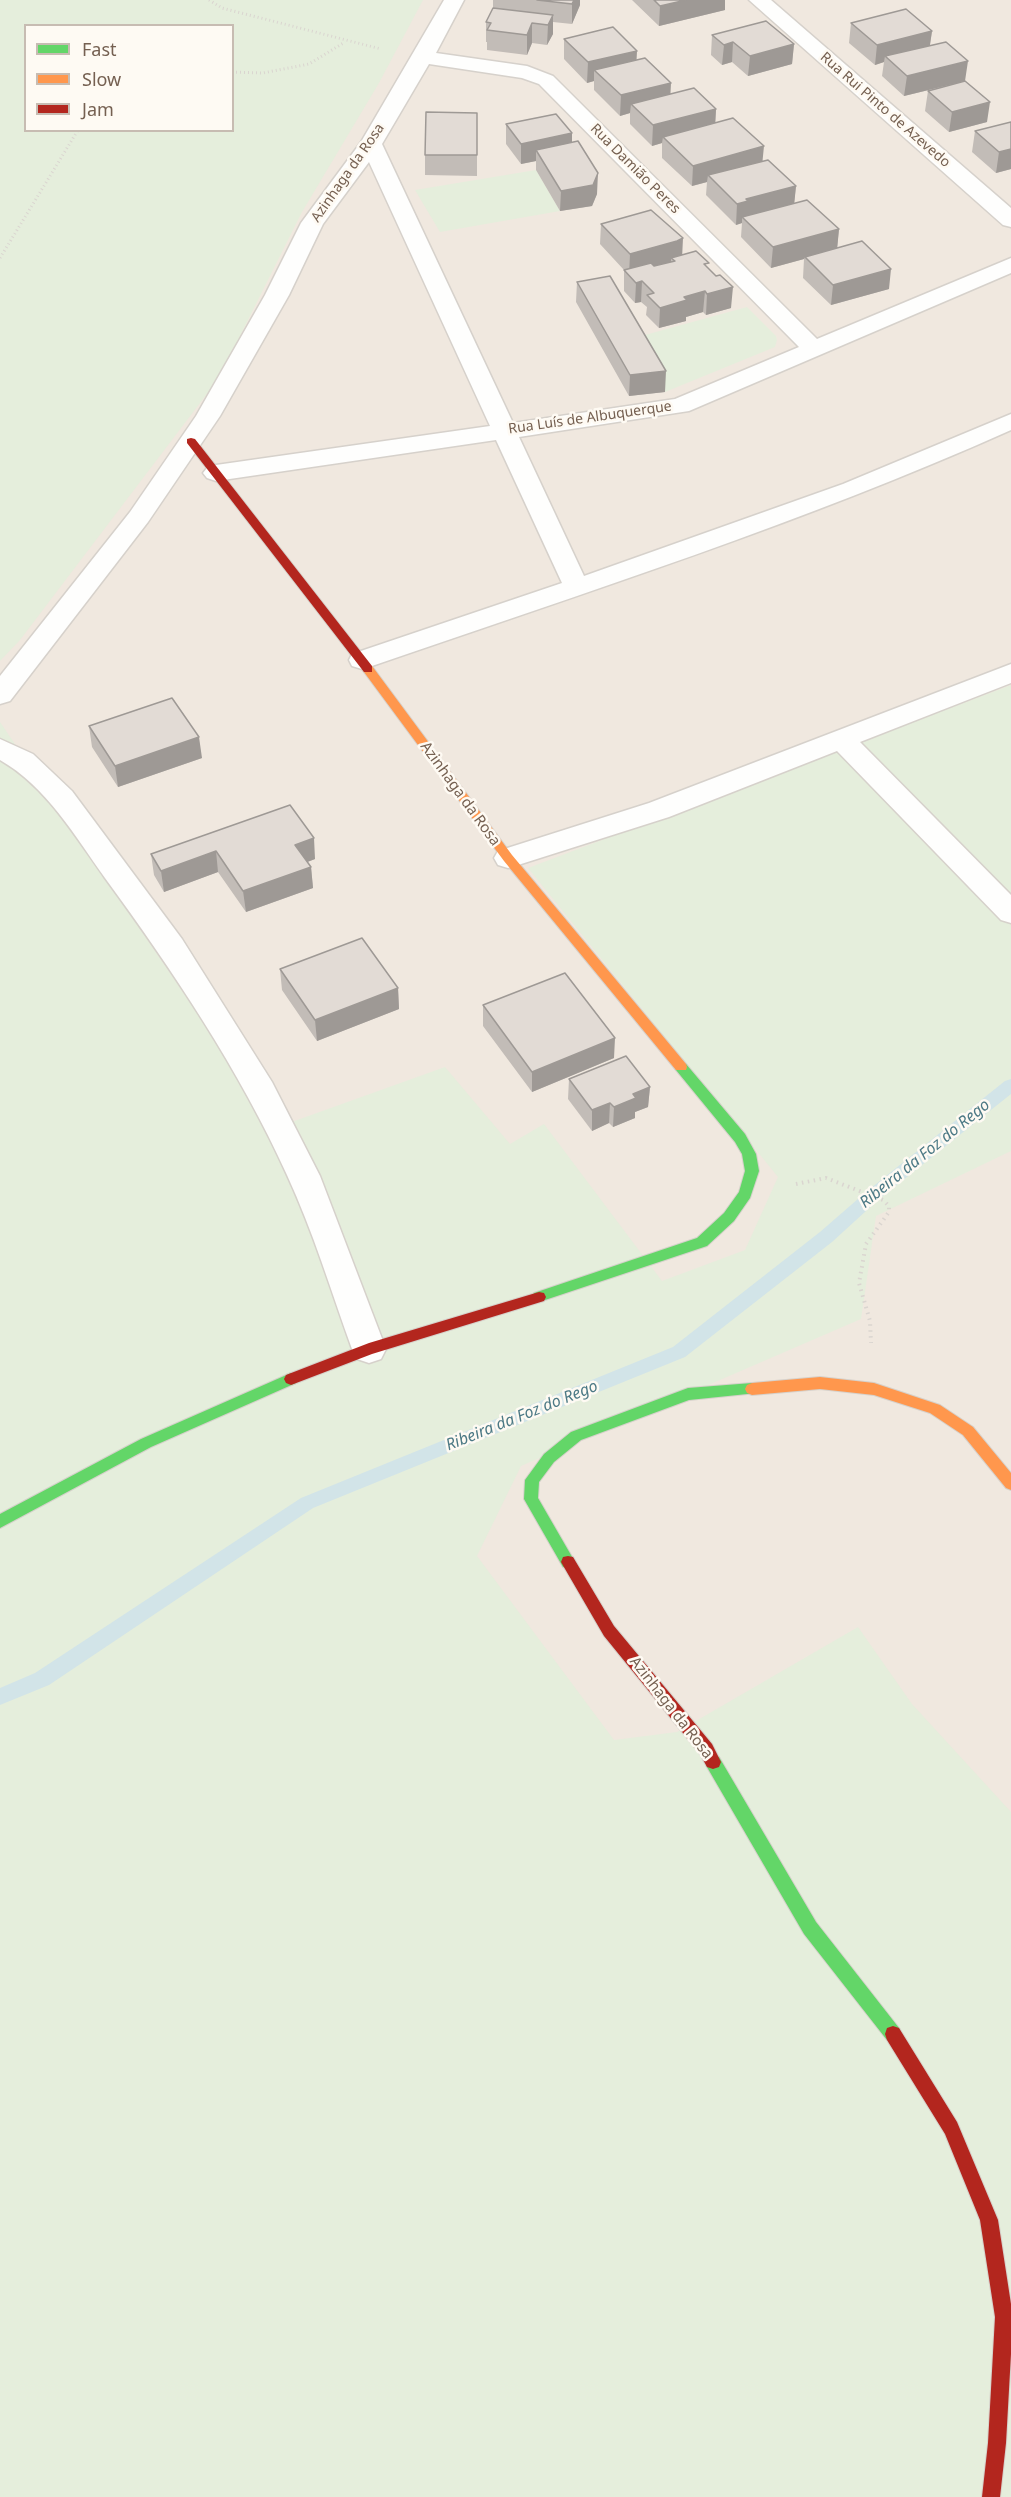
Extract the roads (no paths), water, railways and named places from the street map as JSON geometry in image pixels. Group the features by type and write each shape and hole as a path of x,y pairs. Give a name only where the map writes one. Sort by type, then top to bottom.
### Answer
{"street":[{"name":"Azinhaga da Rosa","path":"0,695 139,517 208,416 277,295 312,222 371,144 454,0"},
{"name":"Rua Rui Pinto de Azevedo","path":"759,0 1011,220"},
{"name":"Rua Damião Peres","path":"423,57 527,72 546,80 813,348"},
{"path":"371,144 506,430 576,586"},
{"name":"Rua Luís de Albuquerque","path":"216,473 680,406 1011,265"},
{"path":"362,660 775,519 924,460 1011,421"},
{"name":"Azinhaga da Rosa","path":"191,441 362,660 508,858 740,1138 751,1159 751,1179 724,1224 702,1242 502,1309 369,1349"},
{"path":"508,858 659,810 1011,673"},
{"path":"841,739 1011,913"},
{"path":"0,748 23,760 62,798 171,947 261,1090 304,1176 369,1349 282,1382 146,1443 33,1502 0,1522"},
{"name":"Azinhaga da Rosa","path":"992,2497 998,2443 1004,2317 989,2220 951,2127 893,2034 810,1928 706,1749 609,1631 531,1499 532,1480 549,1458 576,1436 688,1394 820,1383 874,1389 935,1409 968,1431 1011,1484"}],"waterway":[{"name":"Ribeira da Foz do Rego","path":"0,1697 42,1679 307,1503 679,1352 826,1237 872,1196 1011,1085"}]}
